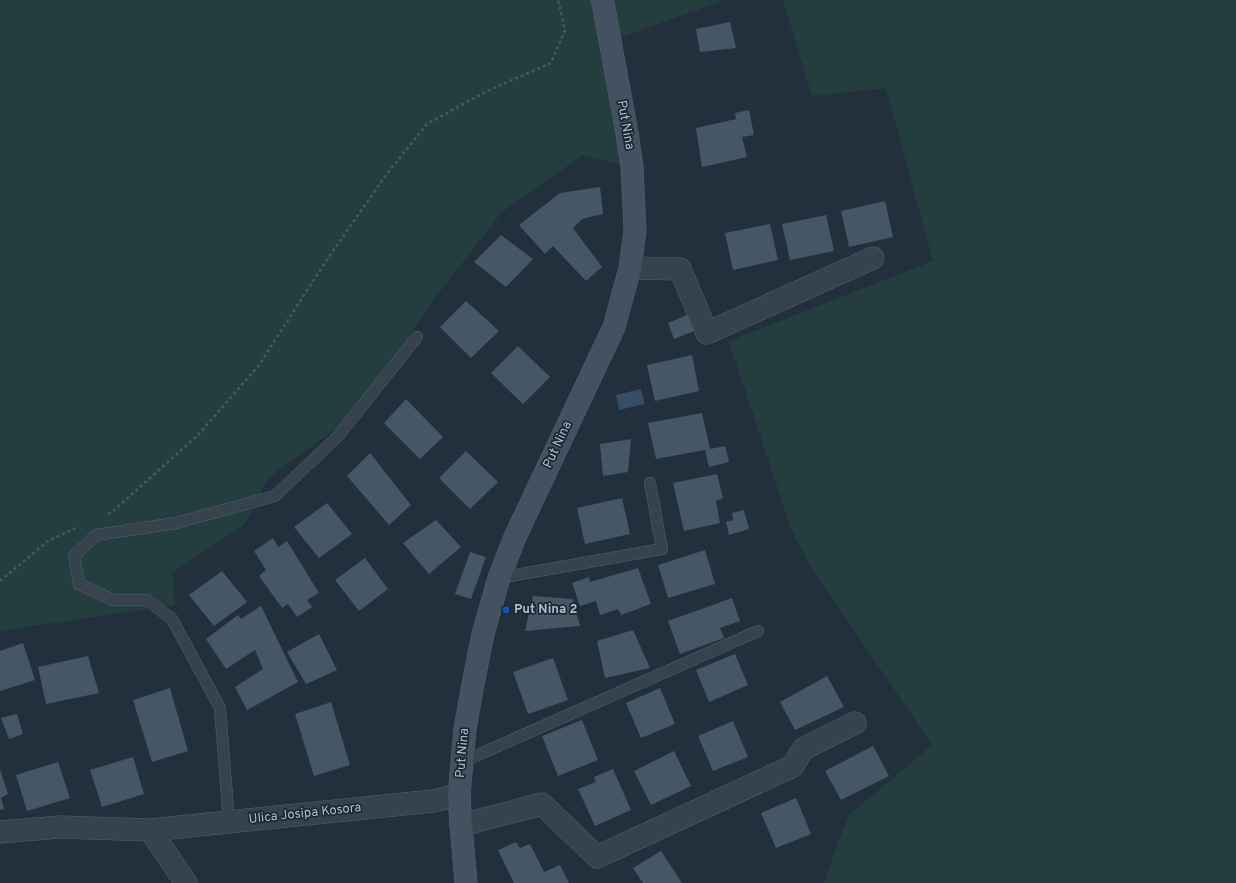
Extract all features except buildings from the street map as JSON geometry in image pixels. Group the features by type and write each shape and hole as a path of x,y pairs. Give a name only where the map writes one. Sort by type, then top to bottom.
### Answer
{"main road":[{"name":"Put Nina","path":"466,883 460,795 462,762 465,728 483,634 499,578 515,537 614,327 630,268 635,231 632,167 603,3"}],"street":[{"path":"630,268 680,269 707,333 873,258"},
{"path":"461,825 542,804 597,857 793,766 804,749 855,723"},
{"name":"Ulica Josipa Kosora","path":"0,832 60,827 150,830 433,801 460,795"},
{"path":"150,830 186,883"}],"lane":[{"path":"229,822 220,708 172,619 147,600 113,600 79,584 74,556 96,536 176,523 275,496 339,435 417,337"},
{"path":"499,578 662,549 650,483"},
{"path":"462,762 758,631"}],"path":[{"path":"106,515 112,512 198,435 259,364 326,262 386,175 427,124 485,92 551,63 565,30 558,0"},
{"path":"0,581 48,541 80,526"}],"green space":[{"path":"0,0 725,0 610,41 632,167 583,155 502,212 434,299 359,412 268,478 244,525 172,573 175,605 0,631"},
{"path":"783,0 1236,0 1236,883 824,883 848,816 932,745 811,567 792,531 729,341 933,261 886,88 812,96"}],"water":[{"path":"641,389 645,404 619,410 616,395"}],"place":[{"name":"Put Nina 2","path":"506,610"}]}
